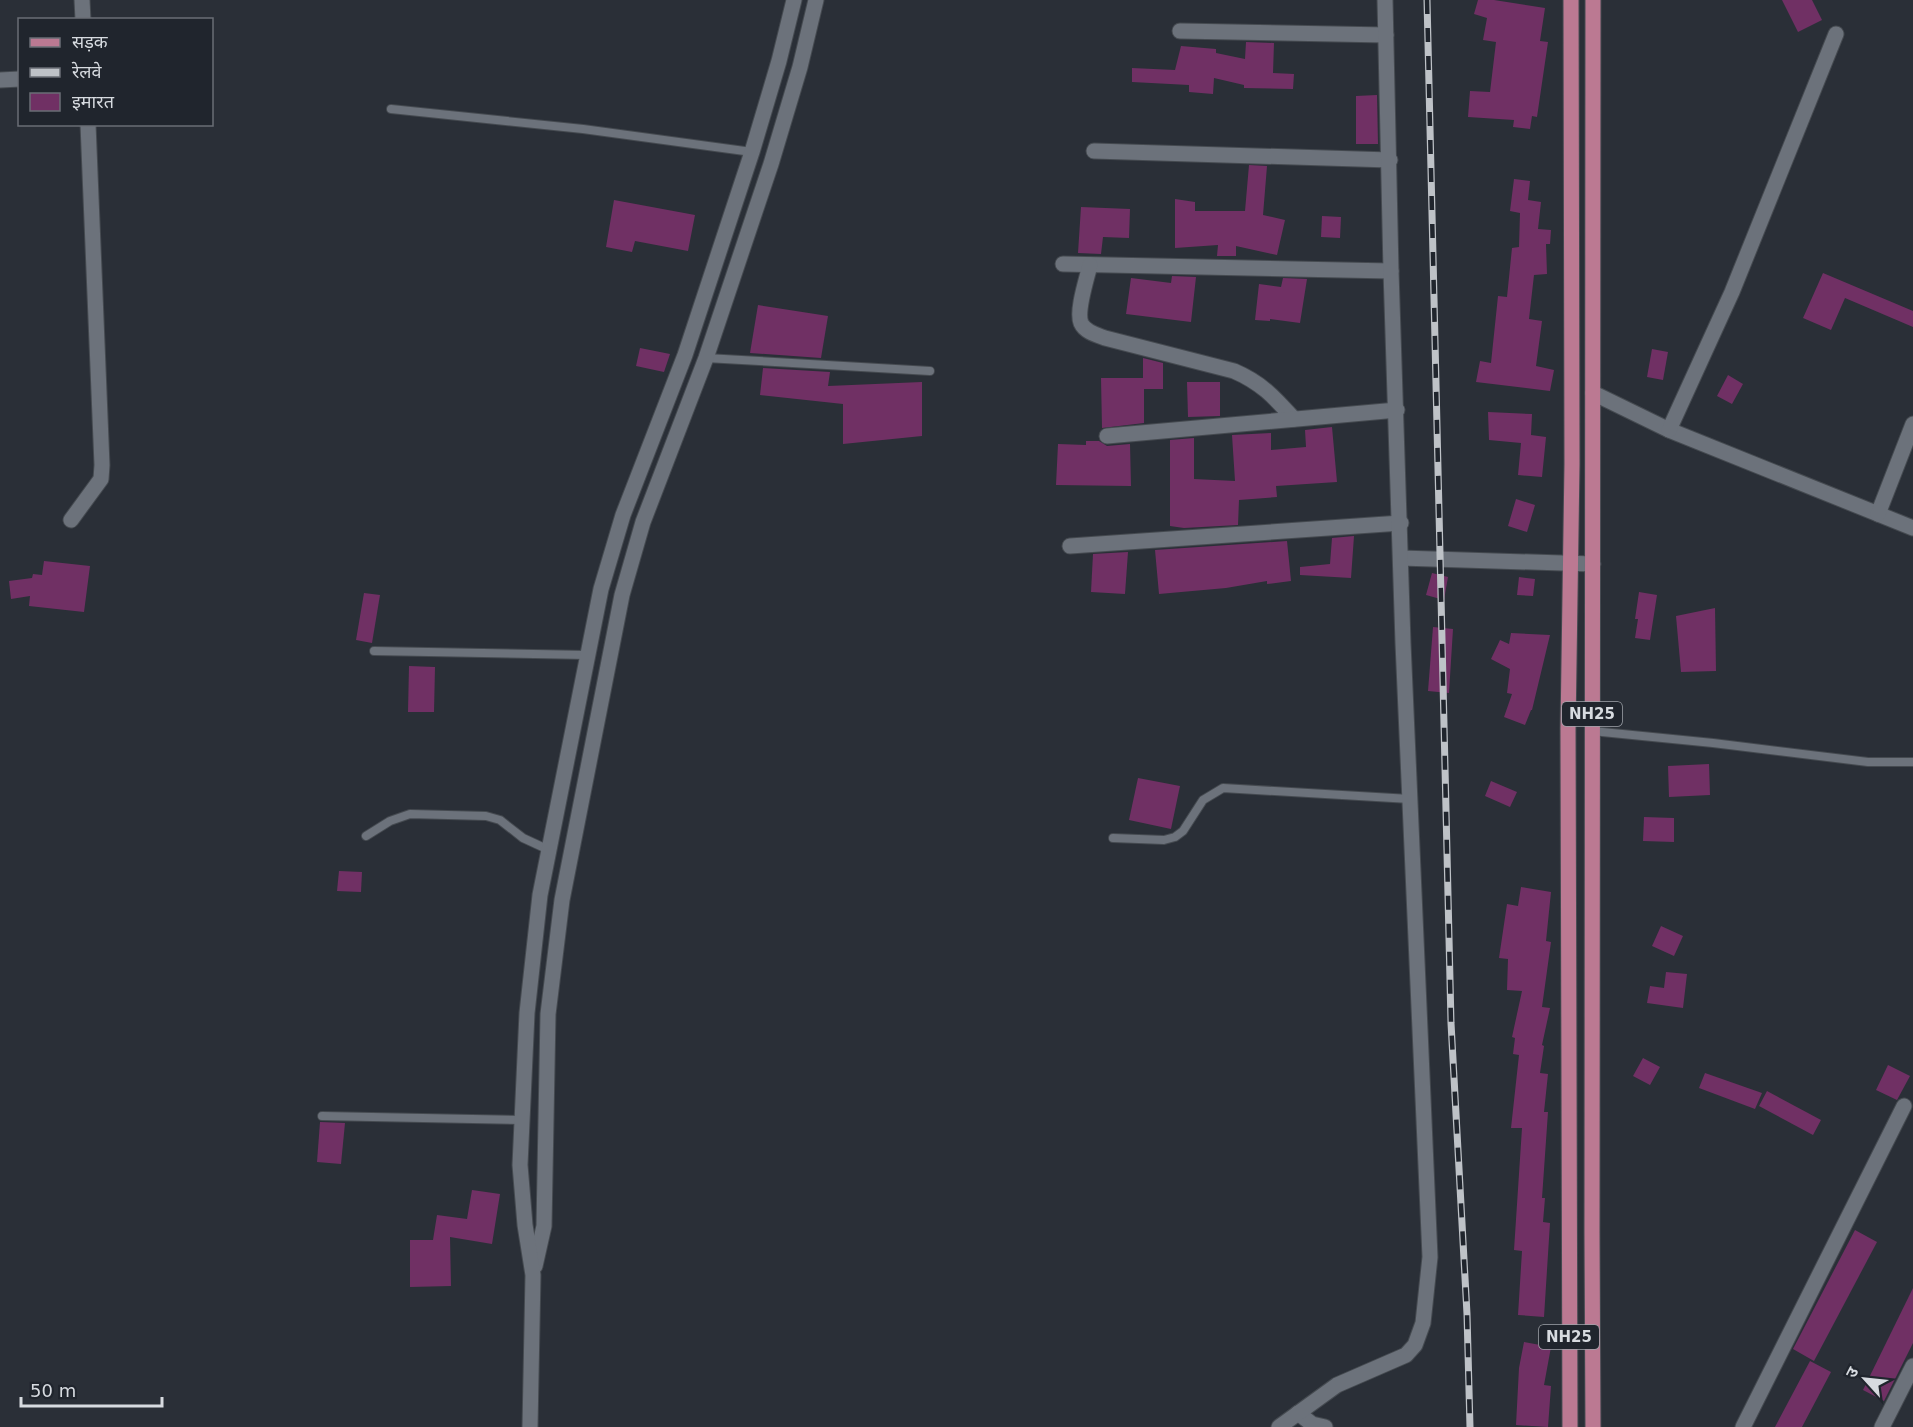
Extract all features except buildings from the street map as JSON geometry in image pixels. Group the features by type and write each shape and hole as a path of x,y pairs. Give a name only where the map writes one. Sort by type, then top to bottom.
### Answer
{"main road":[{"name":"NH25","path":"1570,1427 1568,729 1572,464 1571,0"},
{"name":"NH25","path":"1593,0 1593,1427"}],"street":[{"path":"82,0 83,18"},
{"path":"531,1427 533,1275 525,1225 520,1165 527,1013 540,895 587,655 602,589 623,515 685,355 752,152 779,62 794,0"},
{"path":"533,1275 544,1226 548,1014 562,900 605,670 622,595 643,522 706,358 771,164 800,67 816,0"},
{"path":"1279,1427 1337,1384 1406,1355 1415,1345 1424,1323 1430,1257 1401,558 1385,0"},
{"path":"1180,31 1386,35"},
{"path":"1669,430 1732,291 1836,34"},
{"path":"0,80 18,79"},
{"path":"71,520 101,479 102,465 88,126"},
{"path":"1094,151 1390,160"},
{"path":"1063,264 1391,271"},
{"path":"1090,265 1080,311 1080,322 1085,328 1105,338 1234,371 1251,378 1266,388 1294,419"},
{"path":"1593,393 1669,430 1913,528"},
{"path":"1107,436 1396,410"},
{"path":"1878,514 1913,424"},
{"path":"1070,546 1401,523"},
{"path":"1401,558 1593,564"},
{"path":"1743,1427 1904,1106"},
{"path":"1882,1427 1913,1366"},
{"path":"1298,1413 1312,1424 1325,1427"}],"lane":[{"path":"391,109 583,129 752,152"},
{"path":"706,358 930,371"},
{"path":"374,651 587,655"},
{"path":"1592,731 1713,743 1844,760 1913,762"},
{"path":"1113,838 1164,840 1175,837 1183,831 1203,800 1223,788 1410,799"},
{"path":"366,836 390,821 410,814 486,816 500,820 523,838 549,850"},
{"path":"321,1116 522,1120"}],"railway":[{"path":"1427,0 1451,1023 1467,1314 1470,1427"}]}
